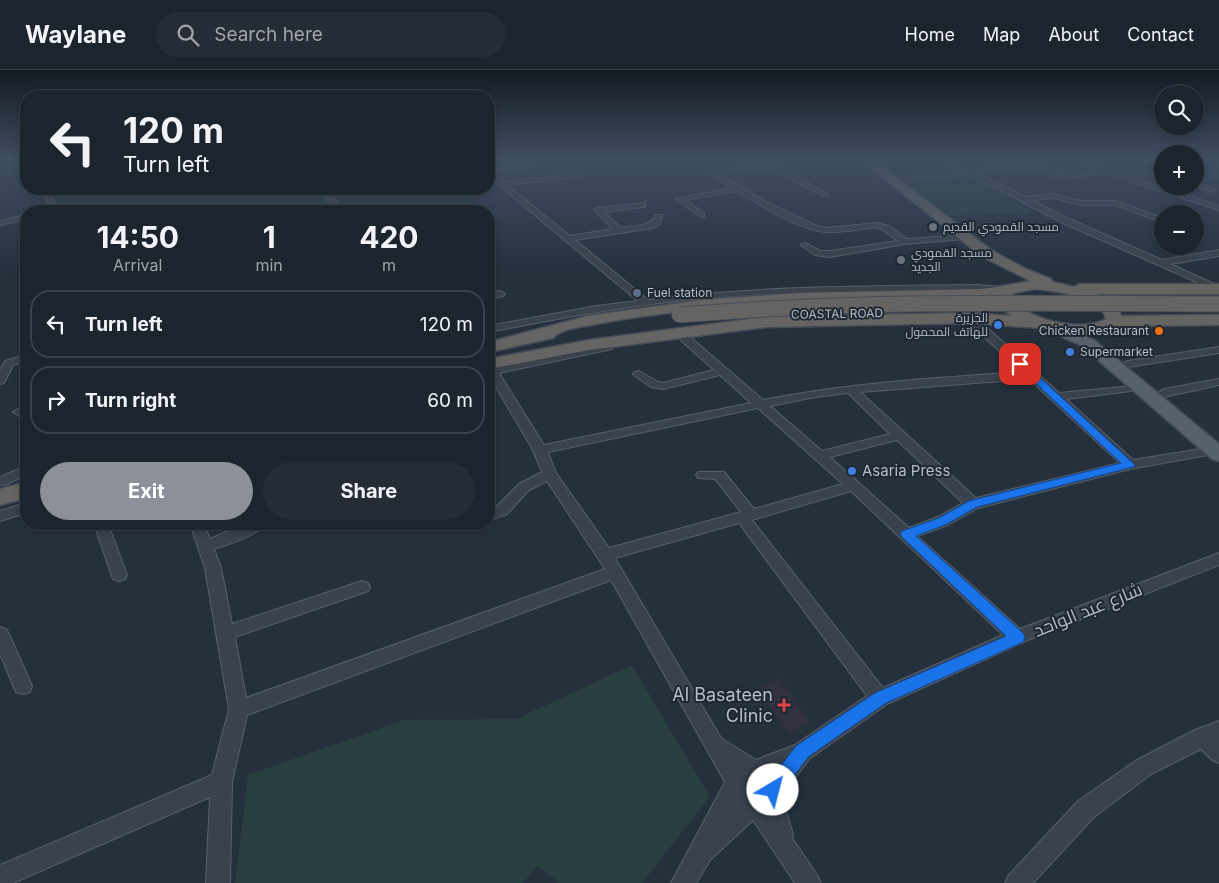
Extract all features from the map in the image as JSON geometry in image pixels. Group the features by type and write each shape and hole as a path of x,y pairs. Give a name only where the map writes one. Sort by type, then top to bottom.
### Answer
{"highway":[{"path":"914,198 986,253 1021,272 1105,304 1115,316 1109,324"},
{"path":"986,253 1002,274 1006,291 1003,297 1004,302 1009,308 1018,313 1045,324"},
{"path":"533,337 570,324 687,306 800,298 969,296 1006,291 1015,286 1036,284 1066,288 1219,289"},
{"name":"COASTAL ROAD","path":"495,346 533,337 681,326 758,308 842,305 1219,304"},
{"name":"COASTAL ROAD","path":"495,365 595,336 786,315 872,312 1219,313"},
{"path":"681,326 766,322 970,318 1080,329 1109,324 1219,320"},
{"path":"1,486 20,475"},
{"path":"1,486 20,489"}],"main road":[{"path":"1045,324 1088,343 1217,449"},
{"path":"1109,324 1099,334 1100,339 1107,347 1164,393 1217,449"}],"street":[{"path":"519,198 645,302"},
{"path":"686,198 679,199 701,215"},
{"path":"752,198 772,209 820,230 877,225 886,228 905,242"},
{"path":"1024,199 1035,198"},
{"path":"1061,198 1081,203 1116,203 1154,217"},
{"path":"1188,198 1219,208"},
{"path":"1024,199 1064,220 1219,289"},
{"path":"619,231 598,210 642,206"},
{"path":"568,239 650,226 657,222 658,217"},
{"path":"0,223 20,219"},
{"path":"804,245 818,253 830,254 905,242 964,236"},
{"path":"1161,263 1219,253"},
{"path":"495,328 645,302 706,295 782,290 977,288 1006,291"},
{"path":"495,295 500,294"},
{"path":"970,318 1130,465"},
{"path":"681,326 723,371 854,486 1017,637"},
{"path":"1128,364 1219,350"},
{"path":"0,381 9,363 20,360"},
{"path":"639,374 655,386 662,386 723,371"},
{"path":"495,374 540,450 548,474 605,555 713,743 745,776 766,775 763,800 808,883"},
{"path":"540,450 815,393 912,383 1032,375"},
{"path":"1164,393 1219,382"},
{"path":"1056,397 1140,387"},
{"path":"850,389 973,504"},
{"path":"819,456 900,435"},
{"path":"906,534 943,521 973,504 1130,465 1217,449"},
{"path":"495,513 502,510 524,487 548,474"},
{"path":"702,475 719,475 746,516 880,698"},
{"path":"605,555 854,486"},
{"path":"0,516 20,510"},
{"path":"103,530 119,576"},
{"path":"200,530 214,568 239,709 230,736 221,782 218,883"},
{"path":"207,546 246,530"},
{"name":"شارع عبد الواحد","path":"683,883 745,776 802,752 880,698 1017,637 1219,559"},
{"path":"239,709 615,572"},
{"path":"225,634 362,587"},
{"path":"0,634 23,686"},
{"path":"1017,883 1086,809 1144,767 1210,733 1219,753"},
{"name":"شارع عبد الواحد","path":"700,855 763,800 802,752"},
{"path":"745,776 742,800 763,800"},
{"path":"0,877 221,782"}],"shaded area":[{"name":"Al Basateen Clinic","path":"779,678 811,723 789,733 757,687"}],"green space":[{"path":"919,198 1010,198 1033,213 941,216"},
{"path":"632,665 710,797 642,883 559,883 537,866 523,883 235,883 248,775 404,720 516,719"}],"place":[{"name":"مسجد القمودي القديم","path":"933,227"},
{"name":"مسجد القمودي الجديد","path":"901,260"},
{"name":"Fuel station","path":"637,293"},
{"name":"الجزيرة للهاتف المحمول","path":"998,325"},
{"name":"Chicken Restaurant","path":"1159,331"},
{"name":"Supermarket","path":"1070,352"},
{"name":"Asaria Press","path":"852,471"},
{"name":"Al Basateen Clinic","path":"784,705"}],"route":[{"path":"773,790 802,752 880,698 1017,637 906,534 943,521 973,504 1130,465 1020,364"}]}
